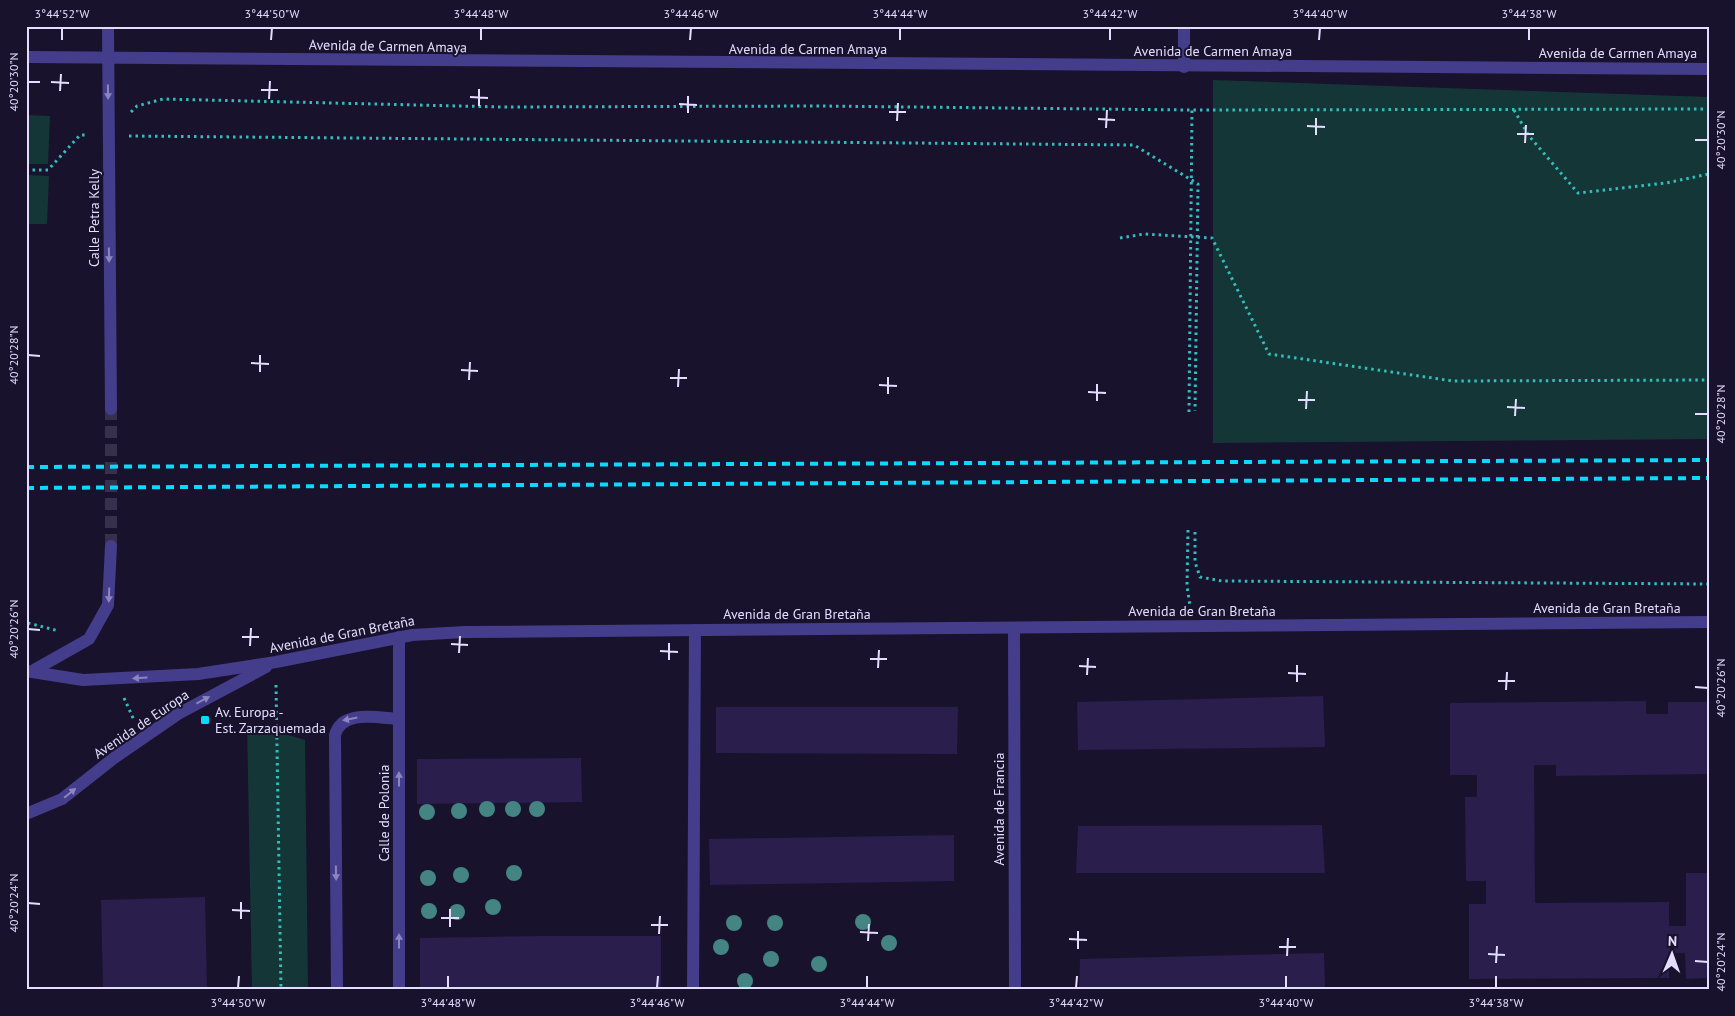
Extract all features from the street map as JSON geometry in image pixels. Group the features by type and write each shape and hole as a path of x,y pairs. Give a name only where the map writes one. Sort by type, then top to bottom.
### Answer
{"street":[{"name":"Calle Petra Kelly","path":"108,26 111,409"},
{"path":"1184,26 1184,66"},
{"name":"Avenida de Carmen Amaya","path":"26,57 1709,69"},
{"path":"30,670 89,639 108,605 111,546"},
{"name":"Avenida de Gran Bretaña","path":"30,670 92,680 198,674 276,662 399,637 465,632 1709,622"},
{"name":"Avenida de Francia","path":"1014,628 1015,990"},
{"path":"692,990 696,630"},
{"name":"Calle de Polonia","path":"399,637 399,990"},
{"name":"Avenida de Europa","path":"26,814 62,799 129,747 178,714 276,662"},
{"path":"337,990 335,735 338,726 346,719 399,719"}],"path":[{"path":"108,136 137,106 162,99 501,107 818,106 1192,110 1709,109"},
{"path":"1513,109 1529,136 1578,193 1666,183 1709,174"},
{"path":"1188,412 1192,110"},
{"path":"26,170 48,170 80,135 1134,145 1198,184 1195,410"},
{"path":"1120,238 1144,234 1212,238 1269,354 1453,380 1709,380"},
{"path":"1188,530 1187,586 1191,626"},
{"path":"1195,532 1195,562 1200,577 1222,582 1709,584"},
{"path":"276,662 281,990"}],"green space":[{"path":"1213,80 1709,97 1709,439 1213,443"},
{"path":"26,115 50,116 48,164 26,164"},
{"path":"26,175 49,176 47,224 26,224"},
{"path":"247,723 305,740 308,990 252,990"}],"building":[{"path":"1323,696 1325,747 1078,750 1077,702"},
{"path":"1646,701 1646,714 1668,714 1668,702 1709,702 1709,774 1556,776 1556,765 1534,765 1535,903 1669,902 1669,926 1686,926 1686,873 1709,873 1709,978 1686,979 1685,953 1669,953 1669,978 1469,979 1469,904 1486,904 1486,881 1466,881 1465,797 1477,797 1477,775 1450,775 1450,703"},
{"path":"716,707 958,707 957,754 716,753"},
{"path":"581,758 582,802 417,804 417,759"},
{"path":"1322,825 1325,873 1076,873 1078,826"},
{"path":"954,835 954,881 710,885 709,839"},
{"path":"205,897 207,990 103,990 101,900"},
{"path":"661,936 661,990 420,990 420,938"},
{"path":"1324,953 1325,990 1079,990 1080,959"}],"tunnel":[{"path":"111,409 111,546"}],"railway":[{"path":"26,467 1709,460"},
{"path":"26,488 1709,478"}],"place":[{"name":"Av. Europa - Est. Zarzaquemada","path":"205,720"}]}
